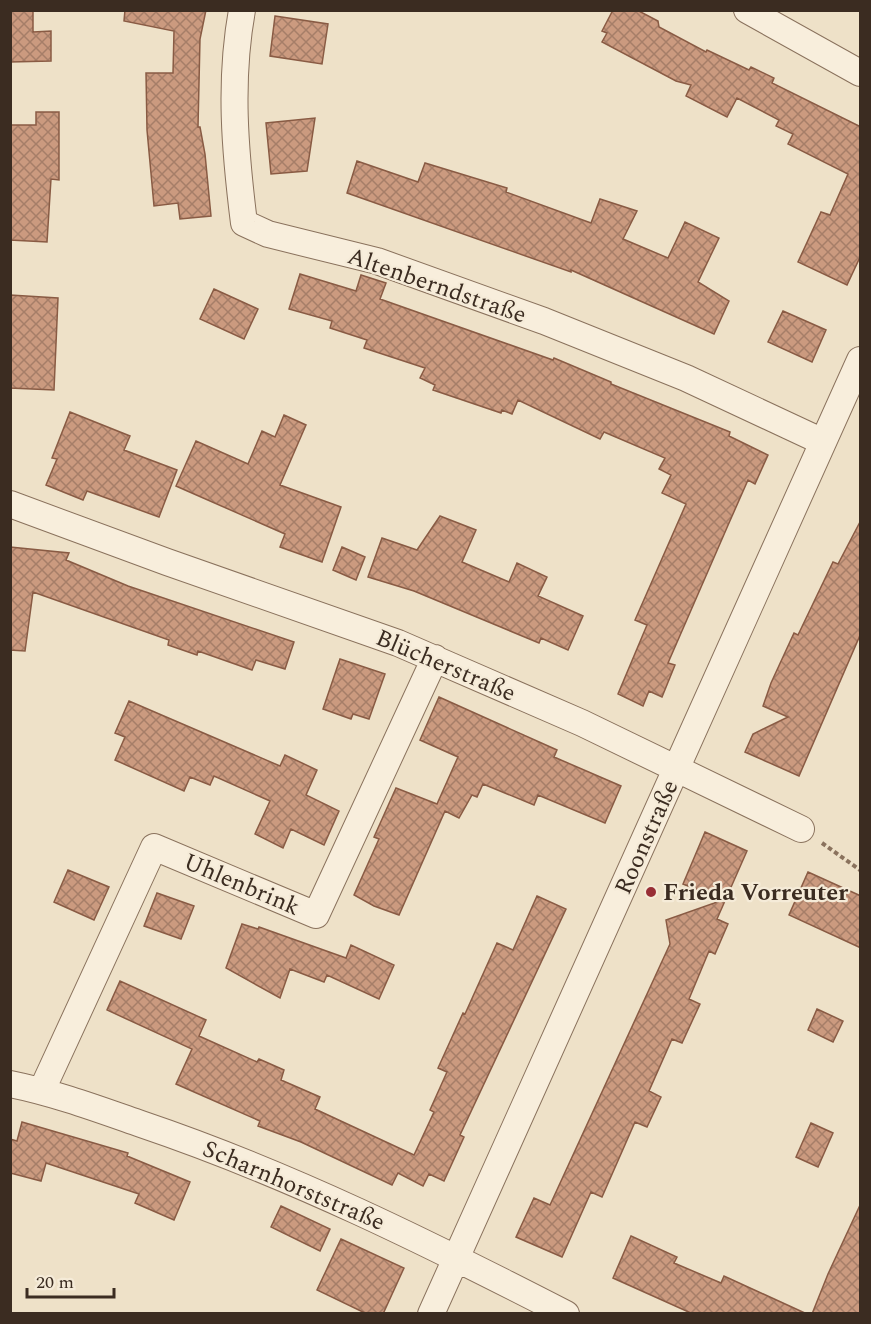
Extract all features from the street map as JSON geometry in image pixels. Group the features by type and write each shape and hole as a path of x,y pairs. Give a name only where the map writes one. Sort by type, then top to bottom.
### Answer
{"street":[{"name":"Altenberndstraße","path":"242,10 236,46 233,95 235,147 244,223 268,234 377,261 544,321 686,378 823,442"},
{"path":"747,10 861,73"},
{"name":"Roonstraße","path":"431,1314 861,360"},
{"name":"Blücherstraße","path":"10,504 435,658 582,723 801,829"},
{"name":"Uhlenbrink","path":"42,1090 154,847 316,915 435,658"},
{"name":"Scharnhorststraße","path":"10,1084 42,1090 203,1145 354,1208 566,1314"}],"path":[{"path":"801,829 861,870"}],"building":[{"path":"10,10 33,10 33,32 51,31 51,61 10,62"},
{"path":"125,10 206,10 200,39 198,127 200,127 205,154 211,216 180,219 178,203 154,206 147,130 146,73 173,73 174,31 124,21"},
{"path":"613,10 637,10 658,21 659,27 706,52 707,50 749,70 751,67 774,78 772,83 861,127 861,255 847,285 798,262 821,212 830,215 848,174 788,144 793,134 776,126 779,120 737,98 727,117 686,96 691,85 676,81 602,42 607,33 602,31"},
{"path":"275,16 328,24 322,64 270,56"},
{"path":"36,112 59,112 59,180 51,179 47,242 10,240 10,125 36,125"},
{"path":"315,118 307,171 271,174 266,123"},
{"path":"357,161 418,182 425,163 507,188 506,192 591,223 600,199 637,211 623,239 668,258 685,222 719,238 698,282 729,301 714,334 571,270 571,272 347,193"},
{"path":"300,274 356,291 361,275 386,283 380,299 553,360 554,358 611,382 611,384 730,432 729,436 768,455 755,484 748,480 729,523 668,663 675,665 662,697 649,691 643,706 618,694 647,625 635,620 686,504 662,493 671,475 659,469 665,458 604,432 600,439 518,400 512,414 502,410 501,413 433,390 435,385 420,378 425,368 364,348 367,340 330,328 332,321 289,309"},
{"path":"214,289 258,309 244,339 200,319"},
{"path":"10,295 58,298 54,390 10,388"},
{"path":"783,311 826,330 812,362 768,342"},
{"path":"70,412 130,436 124,450 177,470 159,517 87,491 83,500 46,485 57,459 52,458"},
{"path":"284,415 306,425 280,485 341,507 322,562 280,547 285,534 176,486 196,441 248,464 262,431 275,437"},
{"path":"440,516 476,530 462,562 509,582 517,563 547,577 538,596 583,616 568,650 541,638 539,643 414,591 368,577 382,538 417,550"},
{"path":"861,520 861,633 799,776 745,752 753,734 788,717 763,706 771,683 794,633 798,635 833,562 838,564"},
{"path":"10,547 69,553 66,560 128,586 294,642 285,669 256,660 252,670 198,651 197,655 168,645 169,640 33,592 25,651 10,650"},
{"path":"342,547 365,557 356,580 333,570"},
{"path":"340,659 385,674 369,719 353,714 351,719 323,709"},
{"path":"439,697 557,750 554,757 621,786 605,823 538,795 534,805 483,784 477,797 472,795 459,818 445,811 399,915 374,906 354,895 379,839 374,837 396,788 437,804 458,757 420,740"},
{"path":"129,701 280,766 285,755 317,770 306,795 339,811 324,845 291,829 283,848 255,834 270,801 214,776 210,785 190,777 184,791 115,760 125,737 115,733"},
{"path":"705,832 747,851 717,919 728,924 715,954 709,951 689,999 700,1004 682,1043 672,1039 649,1091 661,1097 647,1127 635,1122 602,1197 591,1192 562,1257 516,1237 534,1198 550,1205 670,944 666,920 723,900 683,884"},
{"path":"68,870 109,887 94,920 54,902"},
{"path":"808,872 861,896 861,948 789,915"},
{"path":"157,893 194,906 181,939 144,926"},
{"path":"537,896 566,909 460,1135 464,1137 444,1181 429,1174 423,1186 398,1173 392,1185 301,1142 258,1126 260,1121 176,1084 192,1049 107,1010 120,981 206,1020 199,1036 257,1062 259,1059 284,1070 281,1080 320,1097 315,1109 414,1155 434,1112 430,1110 447,1072 438,1068 463,1013 465,1014 497,943 513,950"},
{"path":"242,924 258,929 259,927 346,958 351,945 394,965 379,999 327,975 324,982 290,969 280,998 226,968"},
{"path":"817,1009 843,1021 833,1042 808,1030"},
{"path":"22,1122 128,1153 127,1156 190,1182 174,1220 135,1203 139,1194 46,1163 41,1181 10,1173 10,1139 17,1141"},
{"path":"811,1123 833,1133 818,1167 796,1157"},
{"path":"861,1203 861,1314 812,1314 828,1274"},
{"path":"281,1206 330,1229 320,1251 271,1227"},
{"path":"631,1236 677,1257 674,1263 721,1283 724,1276 807,1314 693,1314 613,1278"},
{"path":"341,1239 404,1268 383,1314 367,1314 317,1290"}],"place":[{"name":"Frieda Vorreuter","path":"651,892"}]}
